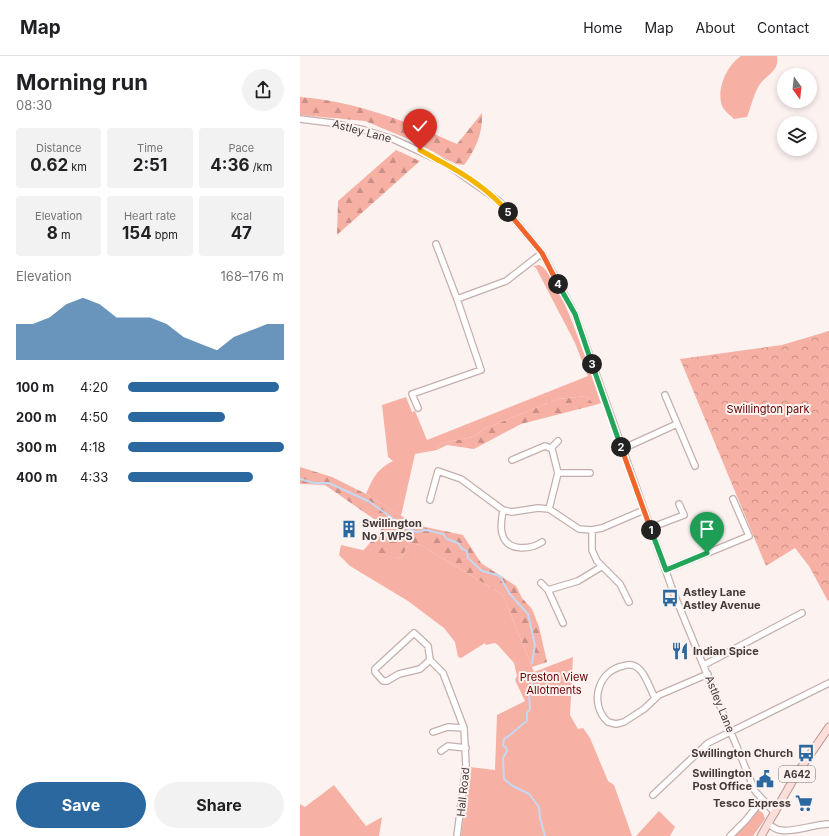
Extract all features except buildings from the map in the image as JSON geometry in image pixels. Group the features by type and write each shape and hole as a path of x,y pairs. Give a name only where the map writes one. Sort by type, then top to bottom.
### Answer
{"main road":[{"name":"A642","path":"761,836 796,775 829,727"}],"street":[{"name":"Astley Lane","path":"300,119 332,123 364,130 393,139 445,163 499,202 542,253 575,314 650,528 755,791 775,813"},
{"path":"418,408 412,394 481,370 457,299 436,244"},
{"path":"457,299 506,281 542,253"},
{"path":"665,395 695,466"},
{"path":"622,449 677,424"},
{"path":"551,448 558,441"},
{"path":"512,460 545,446 551,448"},
{"path":"549,509 558,473 551,448"},
{"path":"430,500 438,469 461,479 503,510 512,512 538,508 549,509 579,529 592,530 644,510"},
{"path":"558,473 590,473"},
{"path":"666,570 748,536 733,499"},
{"path":"650,528 684,515 679,504"},
{"path":"503,510 502,533 506,542 526,549 533,548 542,542"},
{"path":"592,530 592,550 601,567 620,584 629,602"},
{"path":"548,590 578,581 601,567"},
{"path":"541,583 548,590 563,623"},
{"path":"704,665 802,613"},
{"path":"412,634 416,635 428,646 430,660 420,668 399,674 388,681 383,681 375,672 375,669 412,634"},
{"name":"Hall Road","path":"430,660 443,673 464,728 466,748 463,792 457,836"},
{"path":"655,698 640,670 633,665 621,666 609,671 602,678 599,687 598,700 601,713 605,720 612,723 624,722 644,709 655,698 708,674"},
{"path":"653,795 708,742 829,683"},
{"path":"433,732 448,727 464,728"},
{"path":"441,751 448,746 466,748"},
{"path":"730,836 746,820 762,800"},
{"path":"768,824 779,830 790,831 813,825 829,824"}],"green space":[{"path":"741,56 777,56 777,65 760,84 747,117 734,119 723,108 720,95 723,80 731,66"},
{"path":"300,97 321,99 361,108 420,128 457,144 482,113 480,134 475,147 464,165 456,164 413,141 365,121 300,115"},
{"path":"396,150 420,161 337,235 338,201"},
{"path":"539,265 547,272 565,305 601,403 595,405 586,396 558,399 484,429 473,437 442,443 438,446 437,450 415,454 401,516 366,494 376,474 383,467 393,461 388,457 382,405 406,397 412,412 415,411 427,440 588,376 575,343 536,268 533,266"},
{"name":"Swillington park","path":"829,331 828,601 809,566 795,548 766,566 680,359 782,345"},
{"path":"586,396 595,405 521,424 474,449 447,445 437,450 438,446 442,443 473,437 484,429 558,399"},
{"path":"300,467 332,477 366,494 416,525 463,535 481,563 516,586 522,598 532,609 539,627 547,662 532,667 503,595 421,545 409,543 401,559 363,551 384,526 325,485 300,484"},
{"name":"Preston View Allotments","path":"409,543 421,545 503,595 534,672 573,657 570,715 578,729 583,728 590,738 608,781 614,785 632,836 461,836 470,767 495,770 497,715 525,701 515,680 517,676 514,663 498,645 495,643 486,645 485,643 461,658 458,657 455,642 444,628 408,601 350,566 339,555 341,545 401,559"},
{"path":"334,785 366,826 382,817 379,836 300,836 300,804 305,807"},
{"path":"758,810 763,813 765,819 753,836 732,836 751,820"},
{"path":"659,811 675,827 670,836 636,836"}],"waterway":[{"path":"300,479 314,483 329,483 370,502 406,528 417,532 426,530 443,534 447,539 458,543 462,549 467,551 468,558 482,571 500,576 509,593 528,614 535,645 532,663"},
{"path":"532,674 532,691 529,695 530,709 527,713 527,721 504,739 503,746 506,747 507,751 503,758 504,779 511,785 529,794 539,807 540,818 545,836"}],"place":[{"name":"Swillington No 1 WPS","path":"349,529"},
{"name":"Astley Lane Astley Avenue","path":"670,598"},
{"name":"Indian Spice","path":"680,651"},
{"name":"Swillington Church","path":"806,753"},
{"name":"Swillington Post Office","path":"765,779"},
{"name":"Tesco Express","path":"804,803"}],"route":[{"path":"420,150 445,163 499,202 542,253 575,314 666,570 707,553"}]}
